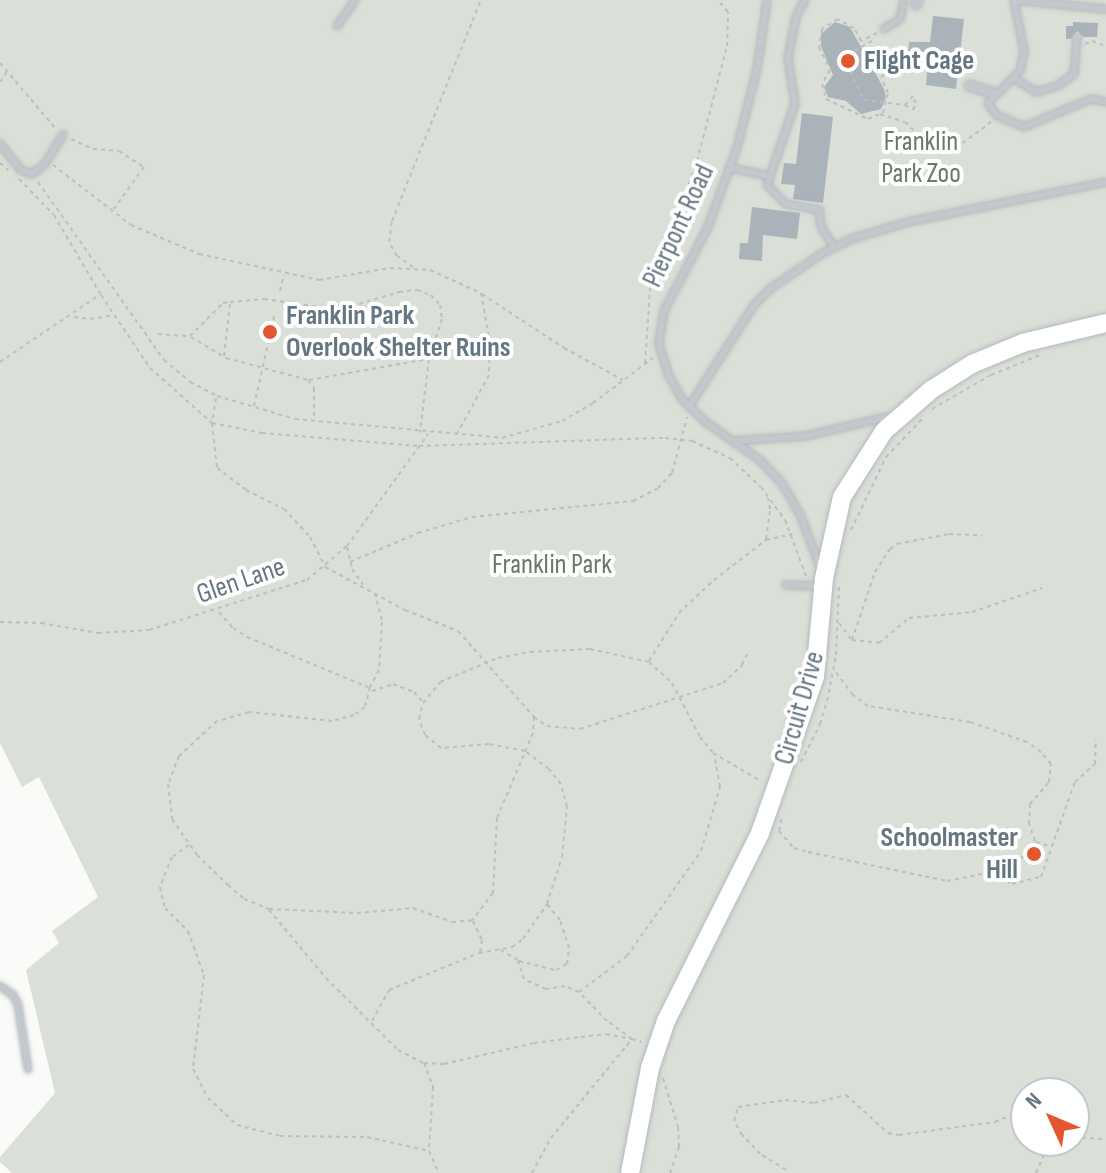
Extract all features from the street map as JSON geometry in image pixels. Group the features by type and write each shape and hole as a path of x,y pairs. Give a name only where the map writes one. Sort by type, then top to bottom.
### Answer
{"main road":[{"name":"Circuit Drive","path":"630,1173 650,1068 666,1021 735,887 777,787 815,677 824,580 842,497 865,457 902,413 972,364 1023,343 1106,323"}],"street":[{"path":"969,85 994,93"}],"lane":[{"path":"337,26 355,0"},
{"name":"Pierpont Road","path":"767,0 757,69 730,168 708,227 661,319 662,355 672,383 689,407 735,441 783,485 811,539 824,580"},
{"path":"805,0 796,17 788,58 795,104 770,176 770,191 786,204 819,210 821,227 834,247"},
{"path":"884,29 900,19 904,0"},
{"path":"1106,9 1013,0 1024,51 1020,71 994,93 988,103 996,115 1024,127 1091,99 1106,102"},
{"path":"1013,78 1036,92 1057,86 1074,74 1077,37"},
{"path":"0,144 21,170 32,174 48,160 63,135"},
{"path":"730,168 770,176"},
{"path":"689,407 754,305 796,269 834,247 908,222 1106,182"},
{"path":"735,441 806,436 902,413"},
{"path":"786,585 824,580"},
{"path":"0,986 13,995 18,1005 28,1069"}],"path":[{"path":"414,268 397,256 389,242 392,221 481,0"},
{"path":"645,364 650,289 697,161 727,46 728,12 718,0"},
{"path":"884,29 861,41 849,23 838,19 825,25 818,35 819,47 830,70 822,84 826,99 868,119 883,115 905,122 922,138 944,149 956,148 984,130 996,115"},
{"path":"872,41 843,57 864,100 905,105 913,110 916,103 913,98 905,105"},
{"path":"1078,47 1092,41 1106,46"},
{"path":"0,63 63,135 93,149 119,151 144,167 111,212"},
{"path":"0,82 8,70"},
{"path":"883,115 888,93 881,77 887,73"},
{"path":"48,160 111,212 156,239 199,254 319,280 390,268 430,270 481,293 564,348 625,381"},
{"path":"0,163 54,215 101,295 150,368 212,423 292,436 419,446 681,438 730,458 767,494 792,534 805,576 824,580 843,632 852,640 879,643 909,618 972,612 1042,588"},
{"path":"32,174 164,360 190,382 217,396 253,407 314,421 429,434 502,438 545,428 593,403 662,355"},
{"path":"280,291 284,273"},
{"path":"190,336 223,303 264,299 319,307 359,304 417,290 431,295 440,305 439,335 429,359 419,433"},
{"path":"457,435 489,375 490,343 481,293"},
{"path":"0,362 15,349 73,316 101,295"},
{"path":"223,357 230,302"},
{"path":"253,407 265,370 275,313"},
{"path":"73,316 90,319 114,315"},
{"path":"158,334 190,336 223,357 308,380 429,359"},
{"path":"847,536 886,457 926,414 991,375 1043,354"},
{"path":"308,380 314,388 314,421"},
{"path":"217,396 212,423 217,468 246,490 284,509 310,537 325,567 405,610 458,631 534,717 547,726 580,729 679,694 723,683 742,665 747,654"},
{"path":"350,562 418,533 472,517 571,504 633,501 658,488 672,473 689,407"},
{"name":"Glen Lane","path":"0,622 41,623 120,634 149,630 307,580 347,546 429,434"},
{"path":"766,540 770,509 767,494"},
{"path":"649,662 679,613 766,540 792,534"},
{"path":"852,640 875,572 890,549 897,544 949,534 982,535"},
{"path":"347,546 350,562 363,585"},
{"path":"375,593 382,622 379,670 370,687 365,707 354,715 332,721 249,712 217,721 179,756 168,784 172,819 190,844 244,899 269,909 357,913 413,908 452,922 473,920 493,893 497,818 533,733 534,717"},
{"path":"218,610 233,628 247,637 370,687"},
{"path":"797,770 820,724 833,669 838,618"},
{"path":"372,1021 389,990 479,953 501,950 523,939 547,904 562,857 567,807 561,784 525,751 489,744 441,748 425,735 419,719 423,703 440,682 488,662 530,652 590,649 649,662 679,694 700,737 713,753 741,772 777,787"},
{"path":"785,807 779,831 794,848 846,862 947,881 994,871 1031,853 1035,841 1029,824 1030,804 1049,782 1051,764 1041,752 1027,742 970,722 868,706 847,688 833,669"},
{"path":"370,692 393,684 414,692 423,703"},
{"path":"994,871 1012,884 1030,882 1044,872 1075,782 1095,764 1096,739"},
{"path":"579,992 627,956 701,851 720,787 713,753"},
{"path":"1035,841 1051,847"},
{"path":"190,844 172,857 160,887 165,908 188,931 204,975 193,1069 208,1098 237,1125 280,1136 367,1137 429,1151"},
{"path":"501,950 518,960 556,970 567,964 569,948 560,920 547,904"},
{"path":"269,909 326,978 398,1050 424,1063 444,1064 534,1043 606,1034 647,1044"},
{"path":"473,920 482,940 479,953"},
{"path":"518,960 524,979 546,989 565,986 579,992 607,1021 632,1039"},
{"path":"532,1173 551,1138 632,1039"},
{"path":"424,1063 433,1087 429,1151 439,1173"},
{"path":"662,1075 678,1127 679,1147 670,1173"},
{"path":"786,1170 760,1154 742,1135 734,1121 738,1107 785,1100 821,1102 846,1095 888,1133 899,1135 995,1122 1010,1116"}],"green space":[{"name":"Franklin Park","path":"0,0 1106,0 1106,1173 12,1173 0,1162 0,1157 55,1093 26,970 59,943 52,931 98,897 39,777 22,787 0,743"}],"building":[{"path":"933,16 964,19 956,89 926,85 928,61 912,60 908,55 909,42 930,42"},
{"name":"Flight Cage","path":"835,22 850,27 884,89 886,98 881,109 861,114 846,101 828,97 824,87 833,75 821,46 821,34"},
{"path":"1073,22 1098,23 1097,37 1083,37 1077,31 1071,39 1066,39 1066,26 1073,26"},
{"path":"802,113 833,117 823,203 793,199 795,185 781,184 784,163 796,164"},
{"path":"752,207 800,213 797,239 763,235 762,261 739,259 740,243 748,243"}],"place":[{"name":"Flight Cage","path":"848,61"},
{"name":"Franklin Park Overlook Shelter Ruins","path":"270,332"},
{"name":"Schoolmaster Hill","path":"1034,854"}],"park label":[{"name":"Franklin Park Zoo","path":"921,158"}]}
